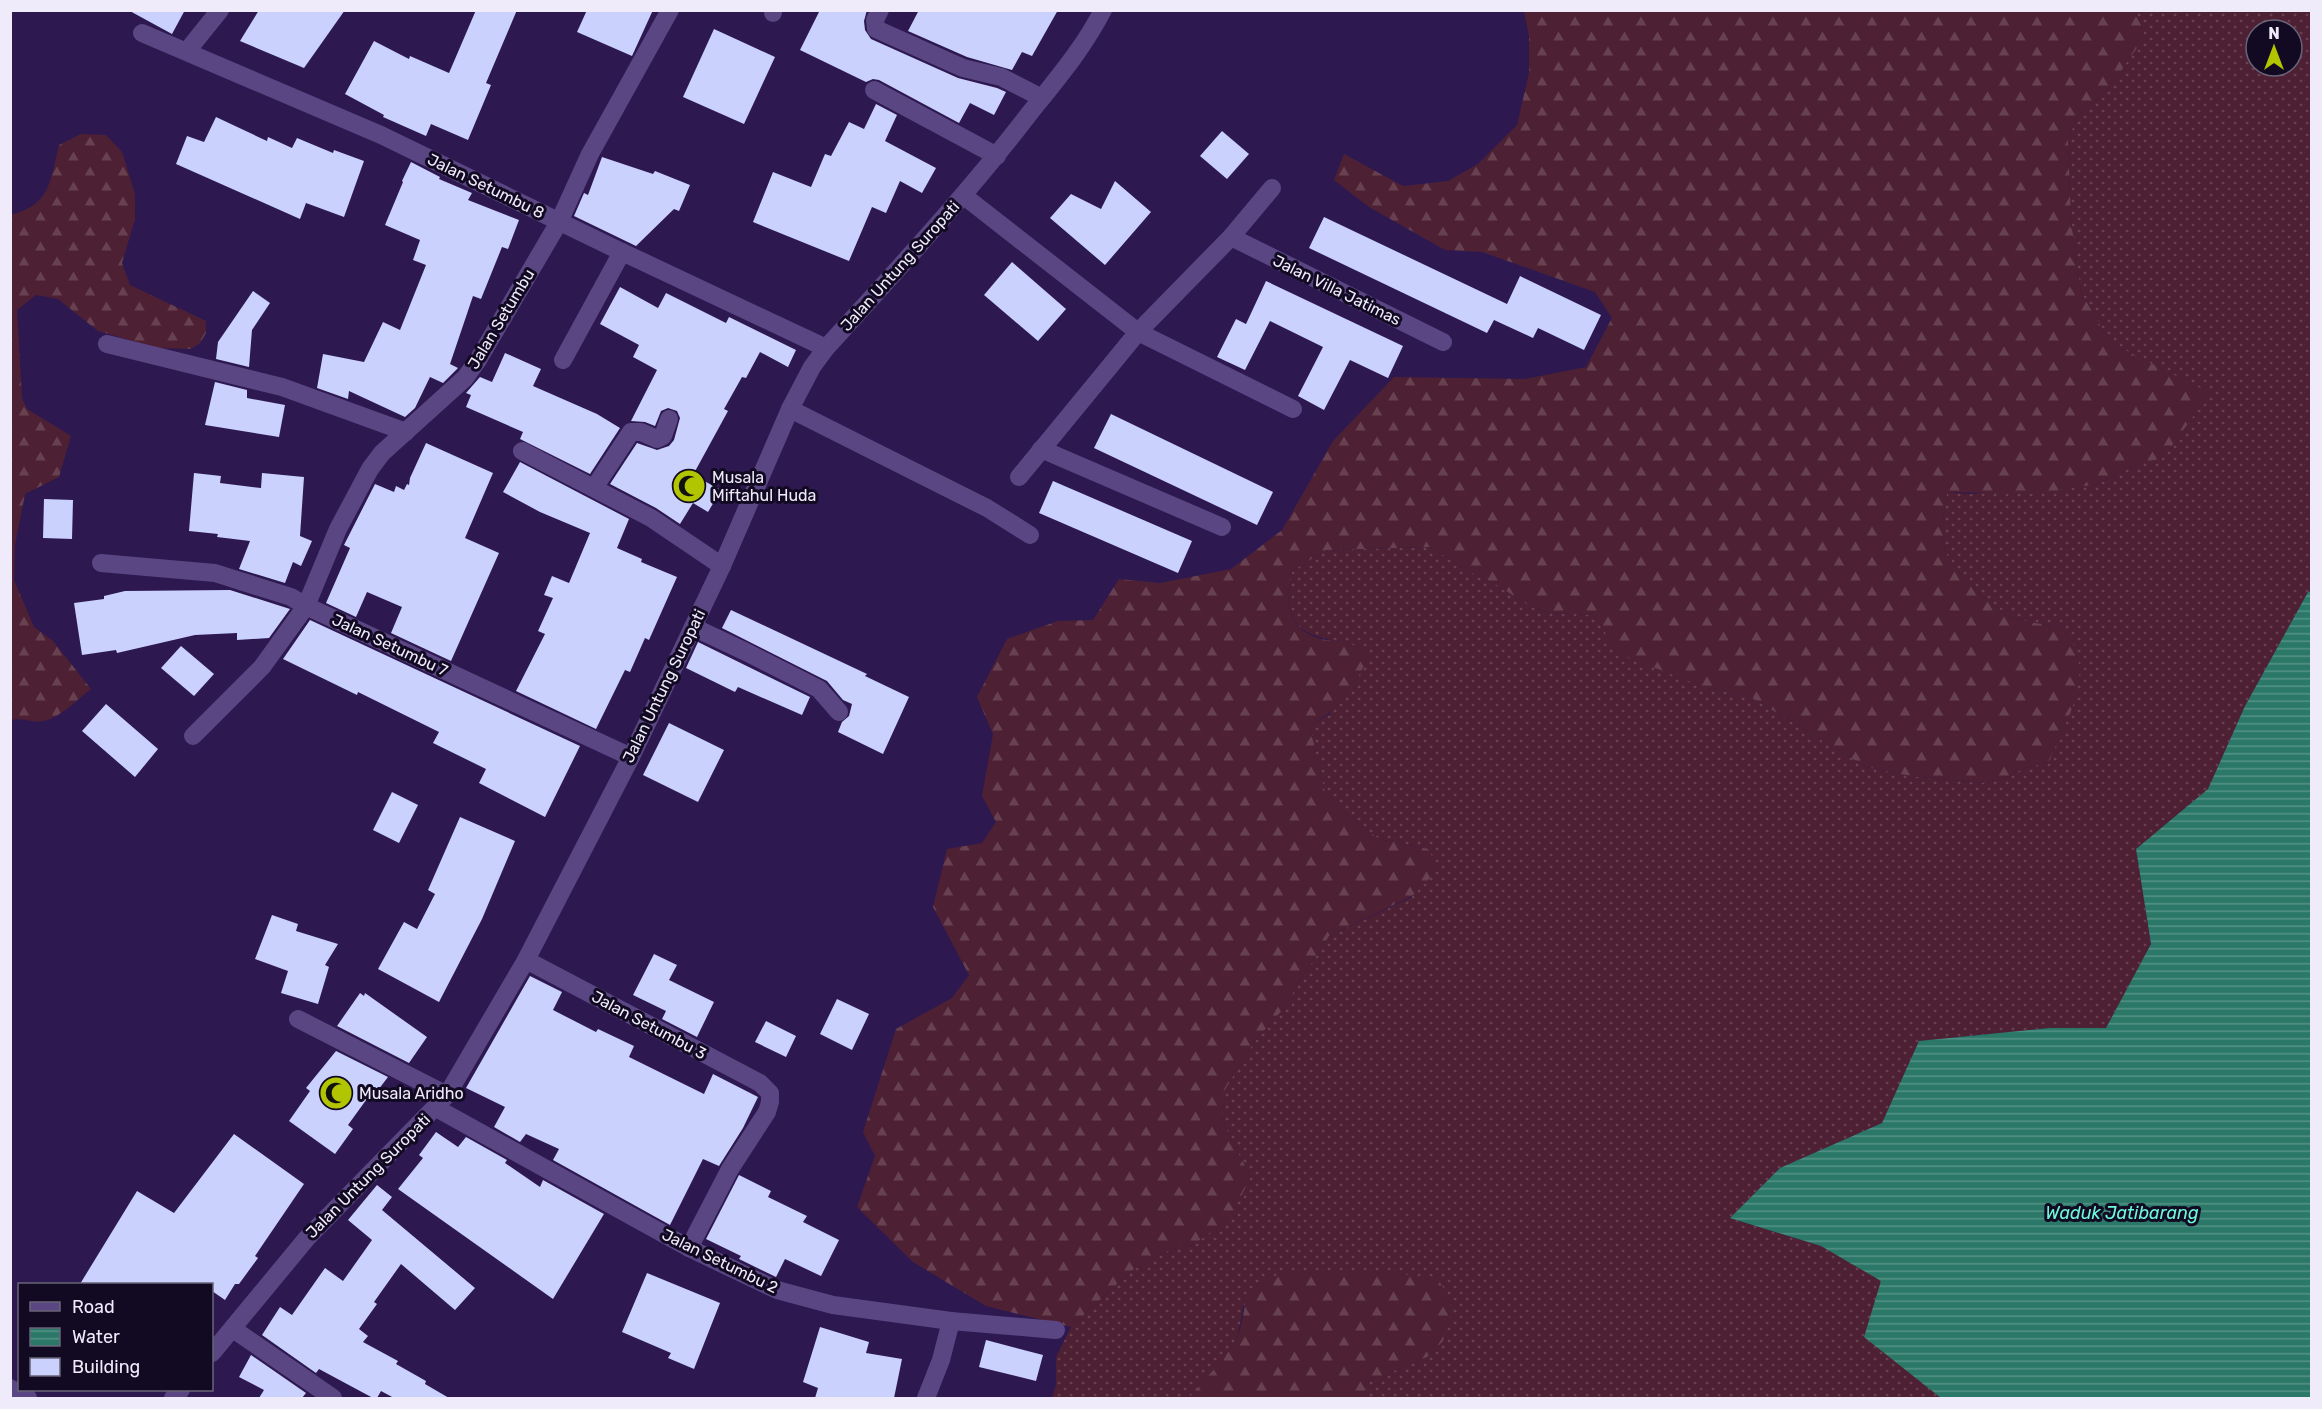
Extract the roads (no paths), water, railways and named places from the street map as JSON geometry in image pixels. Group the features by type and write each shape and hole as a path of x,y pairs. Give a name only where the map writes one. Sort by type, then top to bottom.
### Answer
{"street":[{"path":"187,51 220,10"},
{"name":"Jalan Setumbu","path":"306,606 338,529 370,469 382,453 465,378 478,360 559,222 590,153 670,10"},
{"path":"880,10 875,20 876,30 963,68 1001,77 1042,98"},
{"name":"Jalan Untung Suropati","path":"213,1352 307,1238 441,1102 526,960 631,758 722,566 790,409 812,367 826,348 964,196 997,156 1087,40 1102,10"},
{"name":"Jalan Setumbu 8","path":"142,33 381,135 621,252 826,348"},
{"path":"874,90 997,156"},
{"path":"1019,477 1138,332 1231,237 1272,188"},
{"path":"964,196 1138,332 1293,409"},
{"name":"Jalan Villa Jatimas","path":"1231,237 1443,342"},
{"path":"563,360 621,252"},
{"path":"107,344 282,387 406,432"},
{"path":"790,409 977,503 1030,535"},
{"path":"594,488 631,432 641,432 657,439 663,436 669,419"},
{"path":"1041,449 1222,527"},
{"path":"522,451 651,518 722,566"},
{"name":"Jalan Setumbu 7","path":"101,563 190,569 214,573 291,597 631,758"},
{"path":"193,736 262,667 306,606"},
{"path":"693,627 819,689 839,712"},
{"name":"Jalan Setumbu 3","path":"526,960 760,1083 770,1093 767,1112 730,1169 689,1248"},
{"name":"Jalan Setumbu 2","path":"298,1019 689,1248 777,1290 833,1305 951,1321 1056,1330"},
{"path":"926,1398 941,1360 951,1321"},
{"path":"233,1329 333,1398"},
{"path":"10,1388 28,1398"}],"water":[{"name":"Waduk Jatibarang","path":"2311,591 2311,1398 1941,1398 1864,1337 1881,1281 1821,1246 1730,1218 1780,1168 1882,1123 1919,1041 2049,1028 2106,1028 2151,944 2136,849 2208,789 2245,706 2308,592"}],"place":[{"name":"Musala Miftahul Huda","path":"689,486"},
{"name":"Musala Aridho","path":"336,1093"}]}
